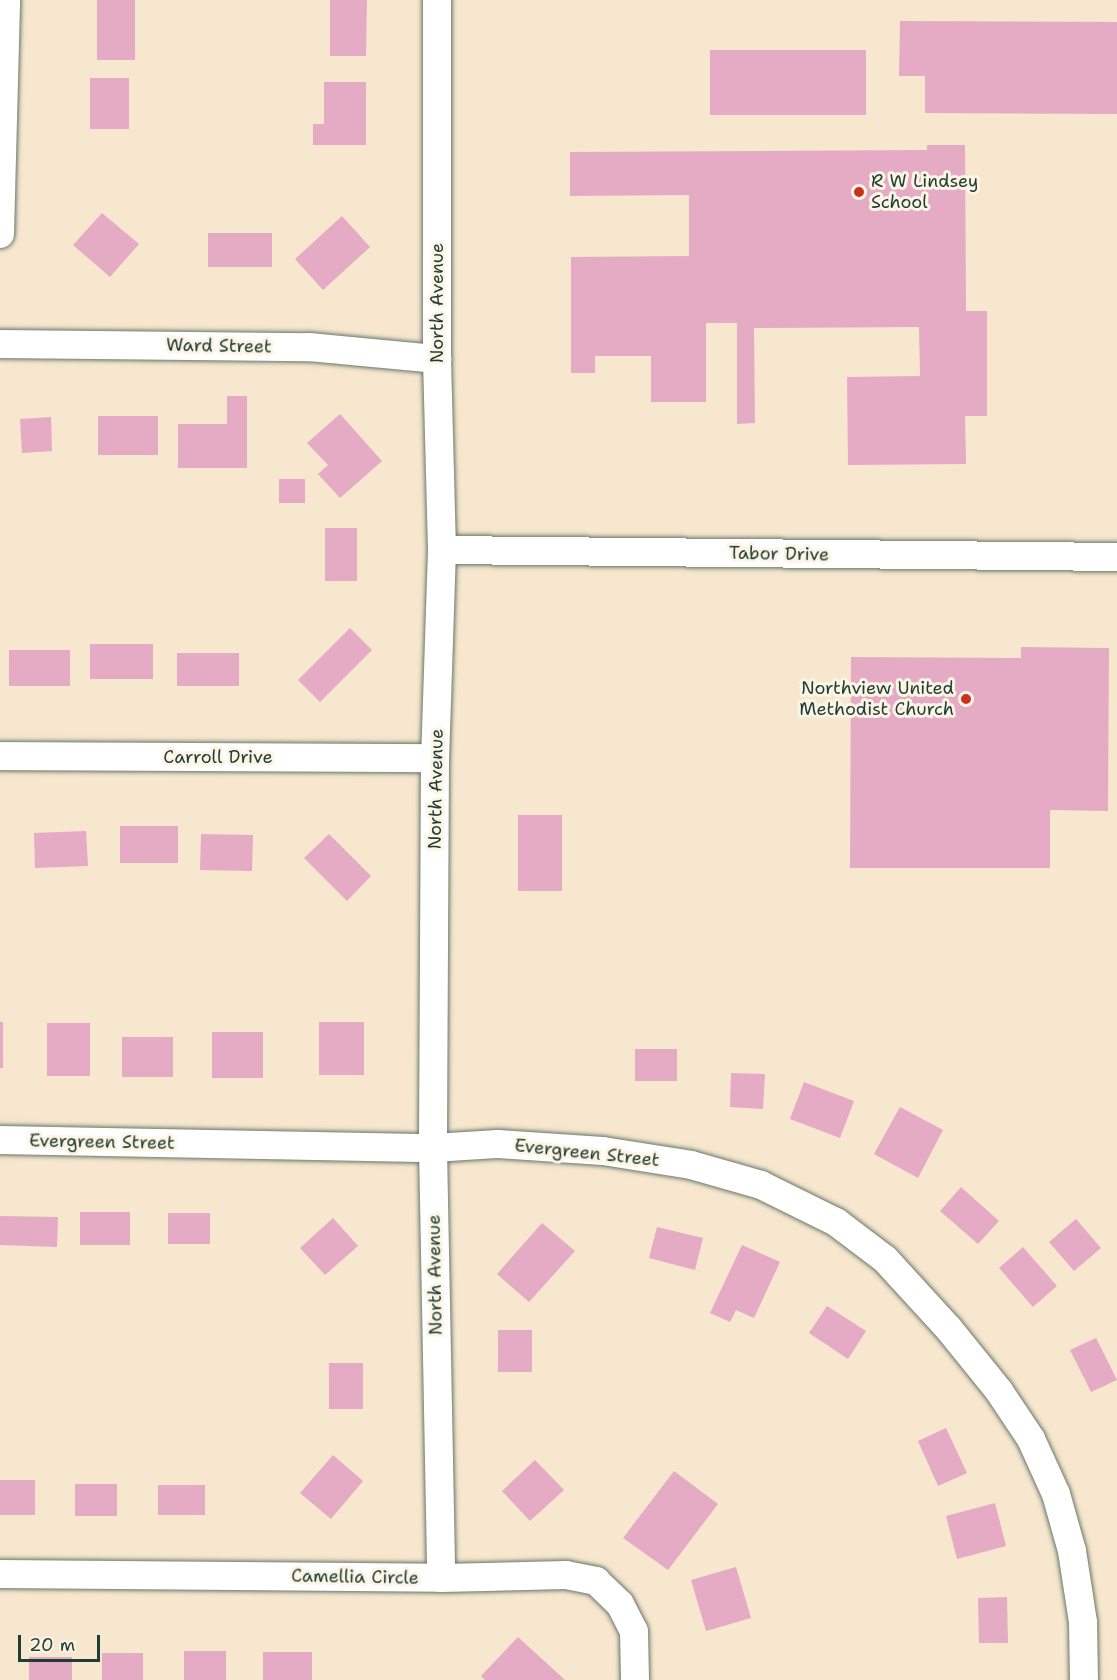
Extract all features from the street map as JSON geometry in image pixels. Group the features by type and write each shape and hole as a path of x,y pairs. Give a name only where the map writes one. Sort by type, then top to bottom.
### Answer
{"street":[{"name":"North Avenue","path":"438,0 437,359 442,550 435,758 433,1148 441,1578"},
{"path":"0,234 4,13"},
{"name":"Ward Street","path":"0,344 309,347 437,359"},
{"name":"Tabor Drive","path":"442,550 1117,557"},
{"name":"Carroll Drive","path":"0,756 435,758"},
{"name":"Evergreen Street","path":"0,1140 433,1148 498,1144 603,1151 692,1166 761,1185 836,1222 885,1259 999,1390 1035,1448 1056,1494 1072,1551 1083,1622 1084,1680"},
{"name":"Camellia Circle","path":"0,1574 441,1578 566,1575 596,1581 620,1604 634,1631 635,1680"}],"building":[{"path":"97,0 135,0 135,60 97,60"},
{"path":"330,0 367,0 366,56 330,56"},
{"path":"900,21 1117,22 1117,114 925,113 925,76 899,76"},
{"path":"710,50 866,50 866,115 710,115"},
{"path":"90,78 129,78 129,129 90,129"},
{"path":"324,82 366,82 366,145 313,145 313,124 324,124"},
{"path":"927,145 965,145 966,311 987,311 987,416 965,416 966,464 848,465 847,377 920,376 919,327 754,328 755,423 737,424 737,323 706,323 706,402 651,402 651,356 595,356 595,373 571,373 571,257 689,256 689,195 570,196 570,152 927,150"},
{"path":"102,213 139,244 110,277 73,245"},
{"path":"342,216 370,247 323,290 295,259"},
{"path":"208,233 272,233 272,267 208,267"},
{"path":"227,396 247,396 247,468 178,468 178,424 227,424"},
{"path":"340,414 382,461 340,498 318,474 328,465 307,443"},
{"path":"98,416 158,416 158,455 98,455"},
{"path":"51,417 52,451 22,453 20,419"},
{"path":"279,479 305,479 305,503 279,503"},
{"path":"325,528 357,528 357,581 325,581"},
{"path":"350,628 372,650 320,702 298,680"},
{"path":"90,644 153,644 153,679 90,679"},
{"path":"1021,647 1109,648 1108,811 1050,810 1050,868 850,868 851,657 1021,658"},
{"path":"9,650 70,650 70,686 9,686"},
{"path":"177,653 239,653 239,686 177,686"},
{"path":"518,815 562,815 562,891 518,891"},
{"path":"120,826 178,826 178,863 120,863"},
{"path":"86,831 88,866 35,868 34,833"},
{"path":"201,834 253,835 252,871 200,870"},
{"path":"329,834 371,876 347,901 304,858"},
{"path":"0,1022 3,1022 3,1068 0,1068"},
{"path":"319,1022 364,1022 364,1075 319,1075"},
{"path":"47,1023 90,1023 90,1076 47,1076"},
{"path":"212,1032 263,1032 263,1078 212,1078"},
{"path":"122,1037 173,1037 173,1077 122,1077"},
{"path":"635,1049 677,1049 677,1081 635,1081"},
{"path":"731,1073 765,1074 763,1109 730,1107"},
{"path":"804,1082 854,1101 840,1138 790,1119"},
{"path":"900,1107 943,1130 918,1178 874,1154"},
{"path":"961,1187 999,1221 978,1244 940,1211"},
{"path":"80,1212 130,1212 130,1245 80,1245"},
{"path":"168,1213 210,1213 210,1244 168,1244"},
{"path":"0,1216 58,1217 57,1247 0,1245"},
{"path":"333,1218 358,1246 325,1275 300,1248"},
{"path":"1076,1219 1101,1248 1074,1271 1049,1242"},
{"path":"542,1223 575,1251 529,1302 497,1274"},
{"path":"657,1227 703,1238 695,1270 649,1258"},
{"path":"742,1245 780,1262 754,1318 736,1310 730,1322 710,1313"},
{"path":"1023,1247 1057,1286 1033,1307 999,1268"},
{"path":"827,1306 866,1331 848,1359 809,1333"},
{"path":"498,1330 532,1330 532,1372 498,1372"},
{"path":"1096,1338 1117,1380 1091,1392 1070,1350"},
{"path":"329,1363 363,1363 363,1409 329,1409"},
{"path":"946,1428 967,1473 938,1486 918,1441"},
{"path":"333,1455 363,1481 331,1519 300,1493"},
{"path":"535,1460 564,1490 530,1521 502,1491"},
{"path":"674,1471 718,1504 668,1570 623,1538"},
{"path":"0,1480 35,1480 35,1515 0,1515"},
{"path":"75,1484 117,1484 117,1516 75,1516"},
{"path":"158,1485 205,1485 205,1515 158,1515"},
{"path":"995,1503 1006,1546 957,1559 946,1516"},
{"path":"736,1567 751,1618 706,1631 691,1580"},
{"path":"1007,1597 1008,1643 979,1643 978,1598"},
{"path":"518,1637 565,1680 485,1680 481,1676"},
{"path":"184,1651 226,1651 226,1680 184,1680"},
{"path":"263,1652 312,1652 312,1680 263,1680"},
{"path":"102,1653 143,1653 143,1680 102,1680"},
{"path":"29,1657 72,1657 72,1680 29,1680"}],"place":[{"name":"R W Lindsey School","path":"859,192"},
{"name":"Northview United Methodist Church","path":"966,699"}]}
